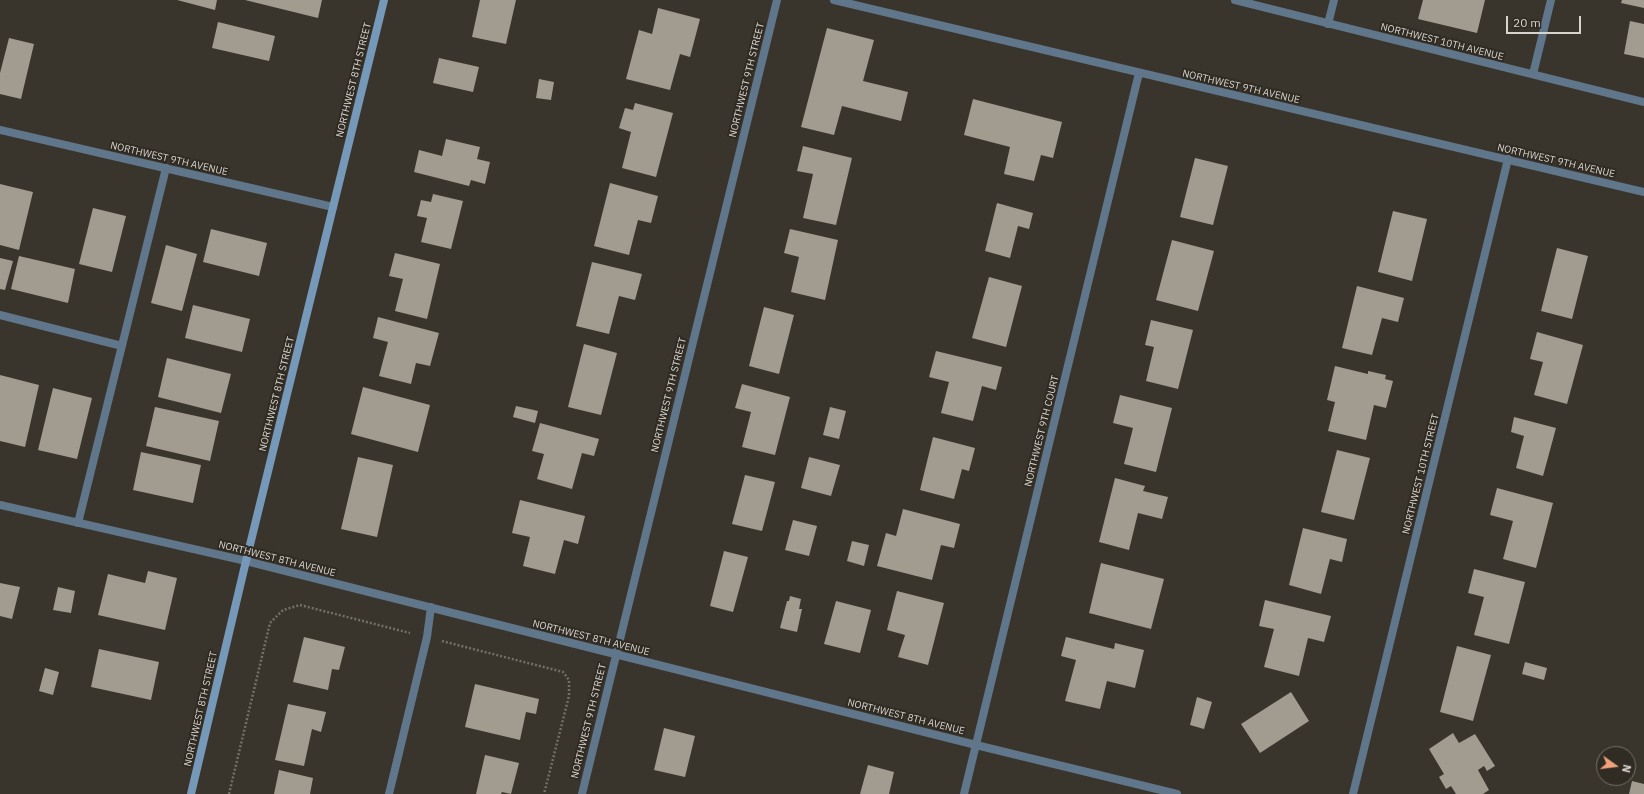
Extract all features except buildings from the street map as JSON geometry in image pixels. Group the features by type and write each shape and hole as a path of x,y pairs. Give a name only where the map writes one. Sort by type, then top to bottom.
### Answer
{"street":[{"name":"NORTHWEST 8TH STREET","path":"191,794 246,561 384,0"},
{"name":"NORTHWEST 9TH STREET","path":"582,794 776,0"},
{"name":"NORTHWEST 9TH AVENUE","path":"834,0 1644,192"},
{"name":"NORTHWEST 10TH AVENUE","path":"1235,0 1644,102"},
{"path":"1328,24 1334,0"},
{"path":"1533,74 1551,0"},
{"name":"NORTHWEST 9TH COURT","path":"964,794 1139,73"},
{"name":"NORTHWEST 9TH AVENUE","path":"0,130 333,207"},
{"name":"NORTHWEST 10TH STREET","path":"1353,794 1508,159"},
{"path":"78,523 166,168"},
{"path":"0,315 122,346"},
{"name":"NORTHWEST 8TH AVENUE","path":"0,505 246,561 976,746 1177,794"},
{"path":"388,794 427,637 431,607"}],"path":[{"path":"229,794 270,623 283,610 300,605 563,672 569,680 569,696 544,794"}]}
